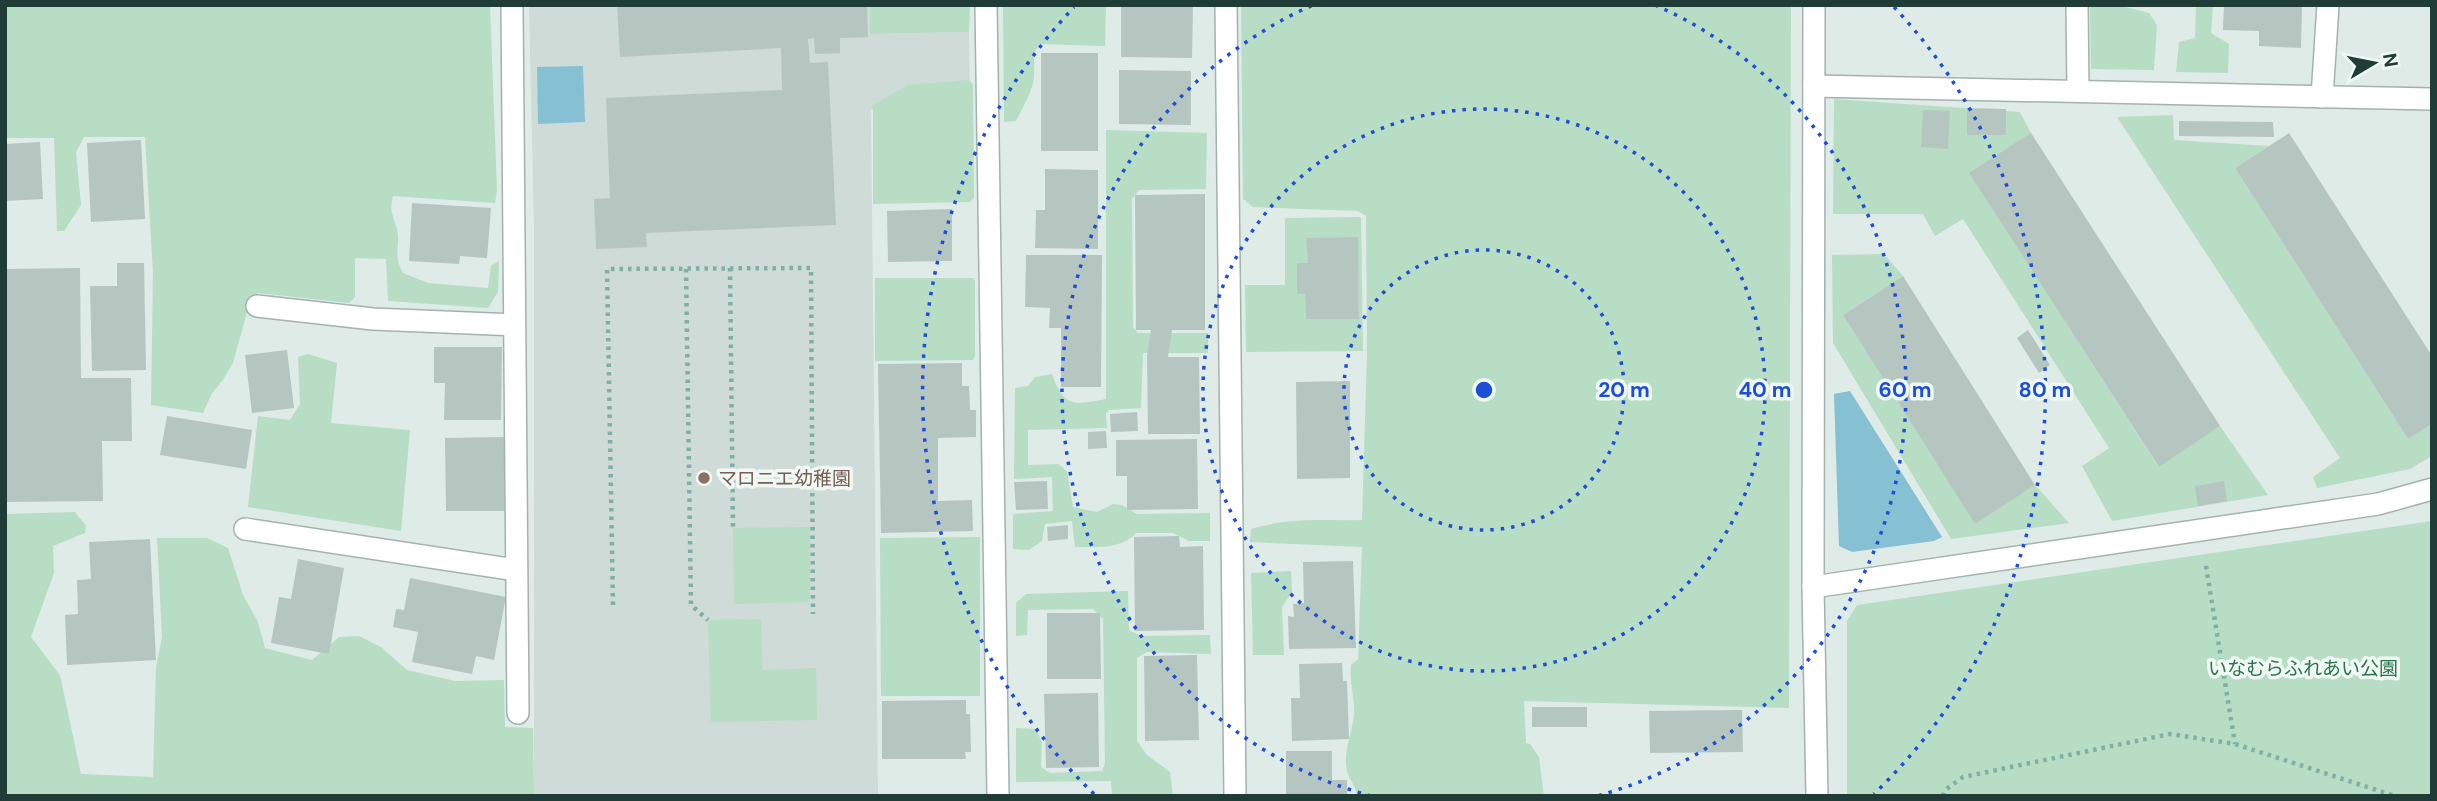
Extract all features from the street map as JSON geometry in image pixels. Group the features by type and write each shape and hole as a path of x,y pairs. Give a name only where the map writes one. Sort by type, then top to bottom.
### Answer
{"street":[{"path":"512,5 518,713"},
{"path":"986,5 998,796"},
{"path":"1226,5 1235,796"},
{"path":"1814,5 1813,587 1817,796"},
{"path":"2077,5 2078,91"},
{"path":"2322,97 2328,5"},
{"path":"1814,86 2432,99"},
{"path":"257,306 373,319 514,325"},
{"path":"1813,587 2378,504 2432,489"},
{"path":"245,529 516,570"}],"path":[{"path":"730,268 733,528"},
{"path":"613,605 607,270 811,268 813,614"},
{"path":"686,269 691,605 708,620"},
{"path":"2200,530 2235,744"},
{"path":"1943,796 1945,790 1963,777 2169,734 2235,744 2395,796"}],"shaded area":[{"name":"マロニエ幼稚園","path":"529,5 870,5 871,34 969,32 970,107 871,110 878,796 534,796 534,228"}],"green space":[{"path":"5,5 490,5 497,190 495,203 393,196 391,210 398,235 398,260 403,273 428,283 488,288 491,266 499,261 498,292 488,308 388,301 386,259 355,258 355,297 349,303 258,293 249,305 233,363 212,393 203,413 151,405 153,273 145,137 84,137 76,152 81,205 64,231 57,231 54,138 5,138"},
{"path":"870,5 970,5 969,32 870,34"},
{"path":"1106,5 1105,46 1039,44 1029,95 1016,121 1004,122 1003,6"},
{"path":"1241,5 1791,5 1789,708 1524,701 1526,743 1530,744 1539,757 1544,796 1357,796 1347,771 1346,757 1354,715 1351,665 1358,659 1362,547 1250,542 1251,529 1266,525 1306,520 1362,520 1367,354 1366,216 1358,211 1253,207 1243,199"},
{"path":"2090,5 2118,5 2149,13 2157,25 2154,70 2091,69"},
{"path":"2196,5 2213,5 2211,33 2229,44 2228,73 2176,72 2179,42 2195,38"},
{"path":"968,80 973,84 974,198 970,202 873,204 873,105 908,85"},
{"path":"1834,99 2020,112 2031,133 1970,174 2158,466 2220,426 2268,495 2112,521 2082,466 2109,448 1963,219 1935,236 1923,214 1833,214"},
{"path":"2173,115 2174,140 2269,146 2235,168 2408,439 2432,424 2432,456 2410,469 2317,488 2313,477 2340,458 2117,117"},
{"path":"1106,130 1207,133 1206,189 1139,190 1132,199 1133,327 1138,333 1208,333 1208,353 1143,353 1141,408 1109,410 1106,413 1107,428 1028,430 1028,465 1058,464 1067,471 1073,507 1097,512 1113,504 1122,505 1137,514 1210,513 1210,541 1189,541 1173,533 1136,533 1115,545 1075,547 1072,521 1045,524 1042,541 1029,550 1013,549 1013,514 1053,511 1052,477 1014,479 1015,388 1028,386 1035,377 1052,374 1061,393 1072,402 1106,399"},
{"path":"1361,217 1363,351 1246,352 1245,285 1285,285 1285,218","holes":["1307,238 1357,238 1359,319 1306,319 1305,294 1297,294 1297,264 1308,263"]},
{"path":"1884,254 1903,276 1843,315 1975,523 2035,485 2069,523 1951,539 1833,343 1832,255"},
{"path":"875,278 973,278 973,360 875,361"},
{"path":"308,354 337,363 331,423 410,430 401,531 248,507 258,416 290,420 300,404 298,357"},
{"path":"75,512 86,526 85,533 53,546 54,573 31,637 60,675 81,774 153,777 156,667 162,637 157,538 207,538 228,548 243,595 258,622 265,648 312,660 339,637 359,636 381,647 407,670 455,681 504,680 505,727 533,728 534,796 5,796 5,514"},
{"name":"いなむらふれあい公園","path":"2432,521 2432,796 1847,796 1847,621 1857,605"},
{"path":"810,527 810,602 734,604 733,528"},
{"path":"980,537 980,696 881,696 880,538"},
{"path":"1291,571 1292,592 1282,607 1284,655 1253,655 1251,573"},
{"path":"1128,591 1129,630 1141,636 1210,635 1211,654 1147,652 1137,658 1137,741 1147,755 1170,772 1173,796 1112,796 1111,781 1016,782 1016,728 1036,729 1042,742 1041,767 1050,773 1102,771 1105,763 1103,619 1093,609 1028,610 1027,635 1016,636 1016,603 1026,594"},
{"path":"761,619 762,670 816,668 817,720 711,722 708,620"}],"water":[{"path":"583,66 585,122 538,124 537,67"},
{"path":"1850,391 1942,537 1934,541 1852,552 1839,546 1834,394"}],"building":[{"path":"617,5 867,5 868,37 840,38 840,53 815,54 814,38 808,39 810,63 828,62 836,225 646,233 647,247 596,249 594,199 610,198 606,98 782,90 781,48 620,57"},
{"path":"1121,5 1193,5 1192,58 1121,57"},
{"path":"2224,5 2302,5 2301,48 2259,46 2259,31 2223,30"},
{"path":"1041,53 1098,53 1098,151 1041,151"},
{"path":"1119,70 1191,71 1191,125 1119,124"},
{"path":"1967,108 2006,109 2006,135 1967,135"},
{"path":"1923,110 1950,111 1948,149 1921,147"},
{"path":"2179,121 2273,122 2274,137 2179,136"},
{"path":"2031,133 2220,426 2159,467 1969,173"},
{"path":"2289,133 2432,356 2432,424 2408,439 2235,168"},
{"path":"141,140 145,219 91,222 87,143"},
{"path":"40,142 43,199 5,201 5,144"},
{"path":"1045,169 1098,170 1098,249 1035,248 1036,210 1045,210"},
{"path":"1205,194 1205,330 1172,330 1168,357 1199,357 1200,434 1148,434 1147,357 1151,330 1136,330 1135,195"},
{"path":"412,203 491,208 487,258 460,256 459,264 409,261"},
{"path":"952,209 952,261 888,262 887,211"},
{"path":"1358,237 1359,319 1306,319 1305,294 1297,294 1297,263 1308,263 1306,238"},
{"path":"1026,255 1102,255 1101,387 1061,387 1061,328 1049,328 1050,308 1025,307"},
{"path":"117,263 144,263 146,370 92,371 90,286 117,286"},
{"path":"80,268 81,378 131,378 132,441 102,441 103,501 5,502 5,269"},
{"path":"1903,276 2035,485 1975,524 1843,315"},
{"path":"2028,330 2050,365 2039,373 2017,338"},
{"path":"434,347 502,347 501,420 444,420 445,383 434,383"},
{"path":"287,350 294,408 252,413 245,355"},
{"path":"962,363 962,386 969,386 970,410 976,410 976,437 938,438 938,501 972,500 973,531 881,533 878,364"},
{"path":"1350,381 1350,478 1297,479 1296,382"},
{"path":"1137,412 1138,431 1111,432 1110,414"},
{"path":"167,416 252,430 246,469 160,455"},
{"path":"1106,431 1107,448 1088,449 1088,432"},
{"path":"504,437 505,511 446,511 445,438"},
{"path":"1197,439 1198,509 1127,510 1127,476 1116,476 1116,440"},
{"path":"1047,481 1048,509 1016,510 1014,482"},
{"path":"2224,481 2227,501 2198,506 2195,486"},
{"path":"1068,525 1068,539 1048,541 1047,527"},
{"path":"1179,536 1180,547 1203,546 1204,630 1135,631 1134,537"},
{"path":"150,539 156,660 67,665 65,615 78,614 77,580 91,579 89,542"},
{"path":"298,559 344,568 329,654 271,643 279,597 291,599"},
{"path":"1353,561 1356,648 1289,649 1288,616 1294,617 1293,604 1304,603 1303,562"},
{"path":"410,578 506,597 494,660 476,656 472,674 412,662 418,632 393,627 396,609 404,610"},
{"path":"1047,613 1100,613 1101,679 1047,679"},
{"path":"1197,655 1199,740 1145,741 1144,656"},
{"path":"1342,663 1343,681 1347,681 1349,739 1292,741 1291,698 1300,698 1299,664"},
{"path":"1098,693 1099,767 1046,768 1044,694"},
{"path":"966,700 966,714 970,714 971,752 965,752 966,759 882,759 882,701"},
{"path":"1532,707 1587,707 1587,727 1532,727"},
{"path":"1742,710 1743,752 1650,753 1649,711"},
{"path":"1286,751 1332,751 1332,780 1347,780 1347,796 1286,796"}],"place":[{"name":"マロニエ幼稚園","path":"704,478"}]}
